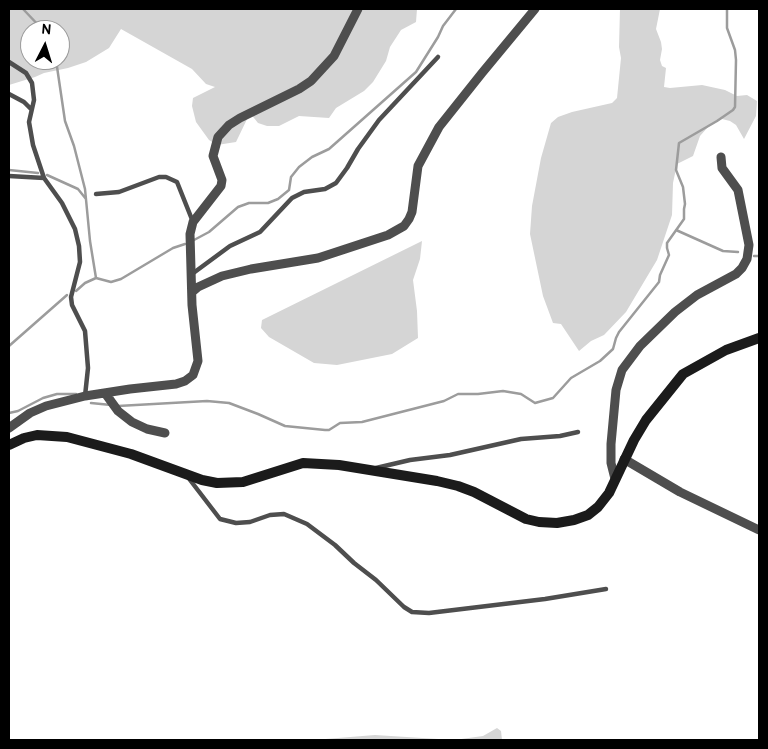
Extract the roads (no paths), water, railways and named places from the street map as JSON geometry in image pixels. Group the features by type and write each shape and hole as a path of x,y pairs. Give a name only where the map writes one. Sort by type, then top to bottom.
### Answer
{"street":[{"path":"9,428 30,413 46,406 86,396 176,384 185,381 193,375 198,361 192,306 190,234 193,222 221,186 222,180 214,156 218,137 229,125 240,118 299,89 311,81 334,56 358,9"},
{"path":"192,292 198,286 222,276 251,269 318,258 388,235 404,226 412,212 418,166 435,133 523,21 535,9"},
{"path":"615,479 611,463 611,444 616,390 622,370 640,346 675,312 697,295 736,274 747,259 749,244 738,190 722,168 721,157"},
{"path":"9,445 36,435 67,437 131,454 210,482 233,484 303,463 369,469 458,486 474,492 526,519 557,524 588,515 598,507 609,493 624,459 646,420 683,374 726,350 759,338"},
{"path":"104,393 118,411 132,422 147,429 165,433"},
{"path":"624,459 680,492 759,530"},
{"path":"738,520 759,535"}],"lane":[{"path":"192,274 230,246 260,232 292,198 304,192 326,189 336,183 379,120 438,58"},
{"path":"9,62 26,73 32,83 34,100 30,109 31,137 44,178 62,203 74,229 79,246 80,262 71,297 72,305 85,331 88,368 86,396"},
{"path":"9,94 24,102 30,109"},
{"path":"9,176 44,178"},
{"path":"96,194 119,192 166,176 177,182 193,222"},
{"path":"369,469 410,460 450,455 521,439 560,436 578,432"},
{"path":"186,475 220,519 236,523 250,522 270,514 284,514 307,524 335,544 354,564 376,580 404,607 412,612 429,613 545,599 606,589"},
{"path":"738,520 759,526"}],"waterway":[{"path":"23,9 33,20"},
{"path":"194,240 209,232 238,207 249,203 268,203 278,199 289,190 291,177 299,167 312,157 329,149 416,72 443,26 456,9"},
{"path":"118,406 207,401 229,403 285,426 329,430 340,423 362,422 444,401 458,394 503,391 521,394 535,403 553,398 571,378 600,361 613,349 619,332 659,282 669,255 667,243 684,219 683,187 676,170 679,143 717,121 735,107 736,60 735,50 727,28 727,9"},
{"path":"57,70 65,121 74,146 85,189 96,278"},
{"path":"9,170 38,173"},
{"path":"47,175 78,189 86,199"},
{"path":"676,230 723,251 738,252"},
{"path":"76,291 85,283 96,278 111,282 121,279 173,248 185,244"},
{"path":"754,256 759,256"},
{"path":"9,346 67,295"},
{"path":"9,413 57,394 76,394"},
{"path":"91,403 111,405"}]}
